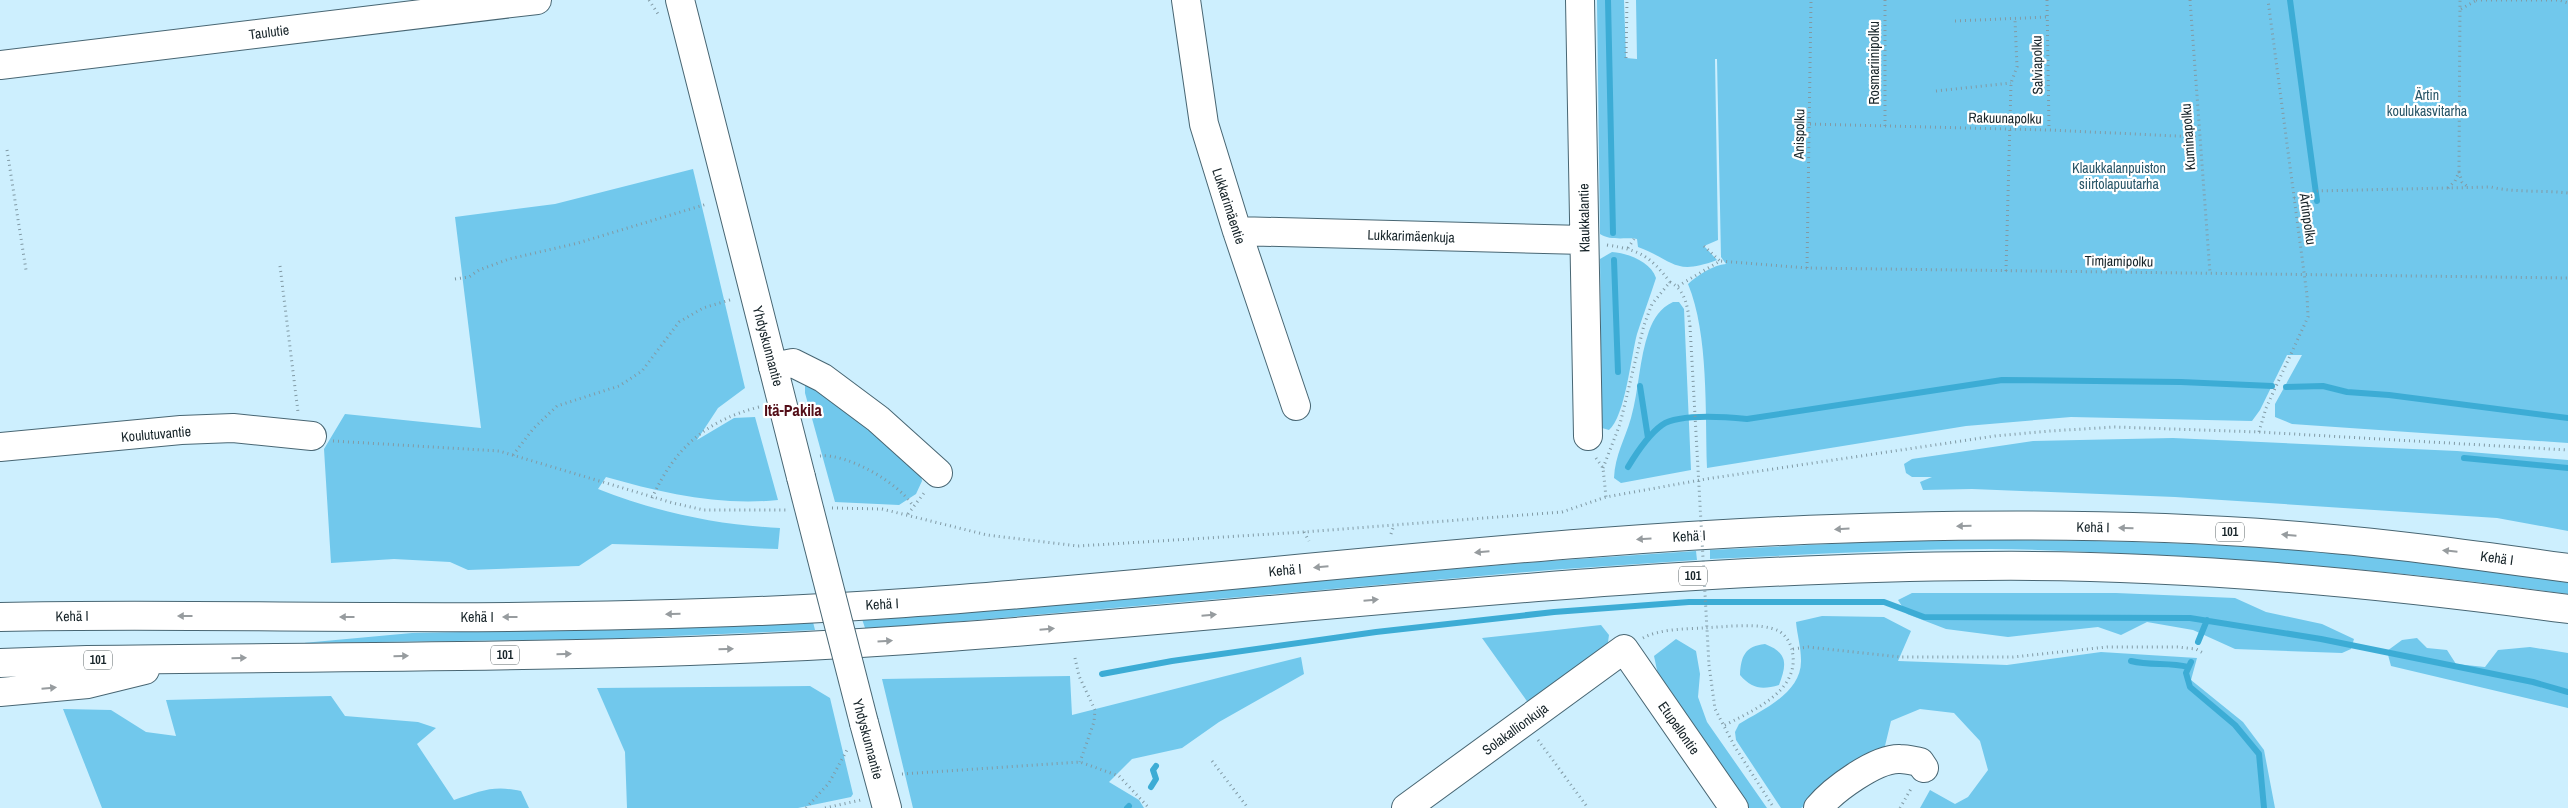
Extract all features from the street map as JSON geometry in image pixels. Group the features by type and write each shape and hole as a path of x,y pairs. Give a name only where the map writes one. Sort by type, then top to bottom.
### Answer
{"main road":[{"name":"Taulutie","path":"0,65 537,0"},
{"name":"Yhdyskunnantie","path":"680,0 782,401 808,467 857,733 876,804"},
{"name":"Lukkarimäentie","path":"1186,0 1204,124 1237,231 1296,406"},
{"name":"Klaukkalantie","path":"1580,0 1588,436"},
{"name":"Lukkarimäenkuja","path":"1237,231 1584,240"},
{"path":"773,367 793,363 823,378 878,419 938,472"},
{"name":"Koulutuvantie","path":"0,447 181,430 234,428 306,429"},
{"name":"Kehä I","path":"0,617 406,617 722,613 905,603 1547,546 1688,536 1890,527 2096,527 2282,534 2457,552 2568,568"},
{"name":"101","path":"0,664 190,659 629,653 819,646 949,637 1537,586 1891,567 2094,568 2280,578 2452,593 2568,609"},
{"path":"0,612 70,616"},
{"name":"Solakallionkuja","path":"1406,808 1624,649"},
{"name":"Etupellontie","path":"1624,649 1734,808"},
{"path":"0,692 88,684 190,659"},
{"path":"1818,808 1855,776 1882,763 1899,758 1920,762 1924,768"}],"path":[{"path":"1626,58 1627,0"},
{"name":"Anispolku","path":"1807,268 1811,0"},
{"name":"Rosmariinipolku","path":"1885,0 1885,126"},
{"name":"Salviapolku","path":"2047,0 2049,130"},
{"name":"Kuminapolku","path":"2190,0 2210,273"},
{"name":"Ärtinpolku","path":"2259,432 2266,408 2308,317 2305,275 2268,0"},
{"path":"2460,0 2459,172 2462,182 2468,188"},
{"path":"2460,9 2477,0 2559,0 2568,3"},
{"path":"1954,21 2015,20 2047,17"},
{"path":"2006,271 2011,83 2017,66 2015,20"},
{"path":"1936,91 2011,83"},
{"name":"Rakuunapolku","path":"1810,124 2049,130 2199,137"},
{"path":"7,150 26,270"},
{"path":"2448,188 2455,182 2459,172"},
{"path":"2294,198 2306,198 2316,192 2491,187 2512,192 2542,190 2568,193"},
{"path":"455,280 469,277 479,270 509,259 578,243 710,204"},
{"path":"1628,248 1634,239"},
{"path":"1584,240 1628,248 1654,261 1670,282 1678,286 1688,305 1712,696 1722,726 1774,808"},
{"path":"1678,286 1720,261 1704,246"},
{"name":"Timjamipolku","path":"1720,261 1807,268 2568,278"},
{"path":"280,266 306,429 332,441 468,448 513,455 652,498 704,510 790,510"},
{"path":"1606,497 1603,468 1620,424 1644,325 1652,304 1670,282"},
{"path":"513,455 533,430 557,406 619,386 642,371 679,322 703,308 734,299"},
{"path":"652,498 663,474 679,452 713,423 735,413 782,401"},
{"path":"829,508 882,509 987,535 1078,546 1304,532 1562,512 1606,497 1706,479 1995,436 2115,427 2259,432 2568,450"},
{"path":"1588,436 1591,451 1603,468"},
{"path":"808,467 836,455 894,485 907,496 913,506"},
{"path":"1390,534 1394,525"},
{"path":"1304,532 1309,541"},
{"path":"1624,649 1648,635 1684,629 1735,626 1766,628 1778,631 1787,639 1792,649 1793,672 1781,690 1744,715 1722,726"},
{"path":"1792,649 1808,647 1900,657 2014,657 2107,647 2177,647 2196,649 2203,653"},
{"path":"1075,658 1079,676 1095,710 1094,722 1080,762"},
{"path":"1526,721 1560,772 1588,808"},
{"path":"806,808 829,783 857,733"},
{"path":"1212,761 1248,808"},
{"path":"894,775 1080,762 1119,776 1149,808"},
{"path":"825,808 876,804"}],"green space":[{"name":"Klaukkalanpuiston siirtolapuutarha","path":"1597,0 1624,0 1626,58 1637,59 1636,0 2568,0 2568,443 2292,424 2275,417 2275,404 2302,355 2287,355 2260,410 2252,421 2071,417 1966,426 1707,468 1703,350 1695,304 1688,284 1706,271 1726,264 1721,257 1717,59 1715,59 1718,240 1704,246 1717,260 1703,265 1683,267 1638,247 1637,239 1613,238 1600,234"},
{"path":"693,169 745,388 718,408 697,440 734,418 755,417 778,500 712,500 669,493 606,477 598,489 664,511 687,516 733,524 780,528 778,549 612,544 579,566 468,570 450,562 394,559 331,563 324,449 345,414 481,428 455,217 555,204"},
{"path":"1612,252 1638,259 1649,267 1656,278 1637,334 1627,385 1619,413 1615,423 1609,430 1602,428 1600,259"},
{"path":"1673,302 1679,302 1684,309 1691,470 1621,483 1614,478 1615,470 1618,454 1634,407 1641,363 1649,331 1661,310"},
{"path":"805,382 822,385 921,475 922,481 916,494 899,505 835,502 805,393"},
{"path":"2173,438 2457,451 2568,460 2568,531 2497,518 2175,497 1972,489 1923,490 1920,482 1932,477 1912,477 1906,473 1904,464 1912,459 2033,441"},
{"path":"1991,540 2173,543 2354,555 2568,582 2568,594 2415,575 2313,565 2054,550 1921,550 1710,559 1710,550 1891,541"},
{"path":"1696,551 1697,560 1550,570 908,626 865,628 862,619 1548,561"},
{"path":"1912,593 2116,593 2235,598 2266,612 2322,624 2354,639 2351,649 2342,653 2235,649 2193,630 2147,622 2121,635 2098,627 2008,637 1946,629 1907,614 1898,600"},
{"path":"1822,616 1884,617 1911,631 1898,661 2007,665 2101,652 2197,658 2191,680 2243,722 2264,750 2275,808 1920,808 1930,790 1955,804 1968,797 1988,770 1980,741 1954,713 1920,709 1891,721 1884,750 1801,808 1781,808 1736,740 1735,732 1739,724 1779,699 1795,682 1800,672 1801,660 1796,622"},
{"path":"813,622 815,630 601,639 303,643 412,633 723,627"},
{"path":"1601,625 1609,635 1607,649 1529,704 1482,638"},
{"path":"2417,638 2427,648 2447,650 2456,664 2485,667 2498,650 2530,647 2568,653 2568,708 2391,666 2387,651 2402,640"},
{"path":"1676,639 1696,651 1700,674 1698,697 1707,722 1767,808 1745,808 1660,684 1654,656"},
{"path":"1765,644 1773,647 1782,655 1784,665 1779,685 1762,688 1753,686 1740,675 1745,653 1753,647"},
{"path":"1301,657 1304,674 1219,722 1182,748 1132,759 1109,782 1139,800 1144,808 913,808 882,679 1070,676 1072,715"},
{"path":"810,686 830,698 853,794 851,797 798,808 627,808 625,752 597,688"},
{"path":"331,696 345,716 418,722 436,728 417,744 454,800 487,790 511,789 521,791 529,808 102,808 63,709 111,710 146,732 176,736 166,700"}],"waterway":[{"path":"1608,0 1613,233"},
{"path":"2290,0 2317,201"},
{"path":"1614,260 1618,372"},
{"path":"1628,467 1643,444 1662,425 1670,421 1691,417 1747,419 2002,380 2181,382 2272,386"},
{"path":"1640,386 1648,438"},
{"path":"2286,387 2323,386 2347,392 2389,395 2568,418"},
{"path":"2464,458 2568,468"},
{"path":"1102,674 1172,661 1376,632 1554,612 1689,602 1884,602 1924,617 2190,618 2321,639 2533,682 2568,692"},
{"path":"2198,642 2207,620"},
{"path":"2131,661 2188,667"},
{"path":"2191,662 2186,673 2190,687 2235,725 2259,754 2264,808"},
{"path":"1151,787 1156,779 1153,770 1156,766"}],"district":[{"name":"Itä-Pakila","path":"793,410"}],"park label":[{"name":"Ärtin koulukasvitarha","path":"2427,104"}]}
